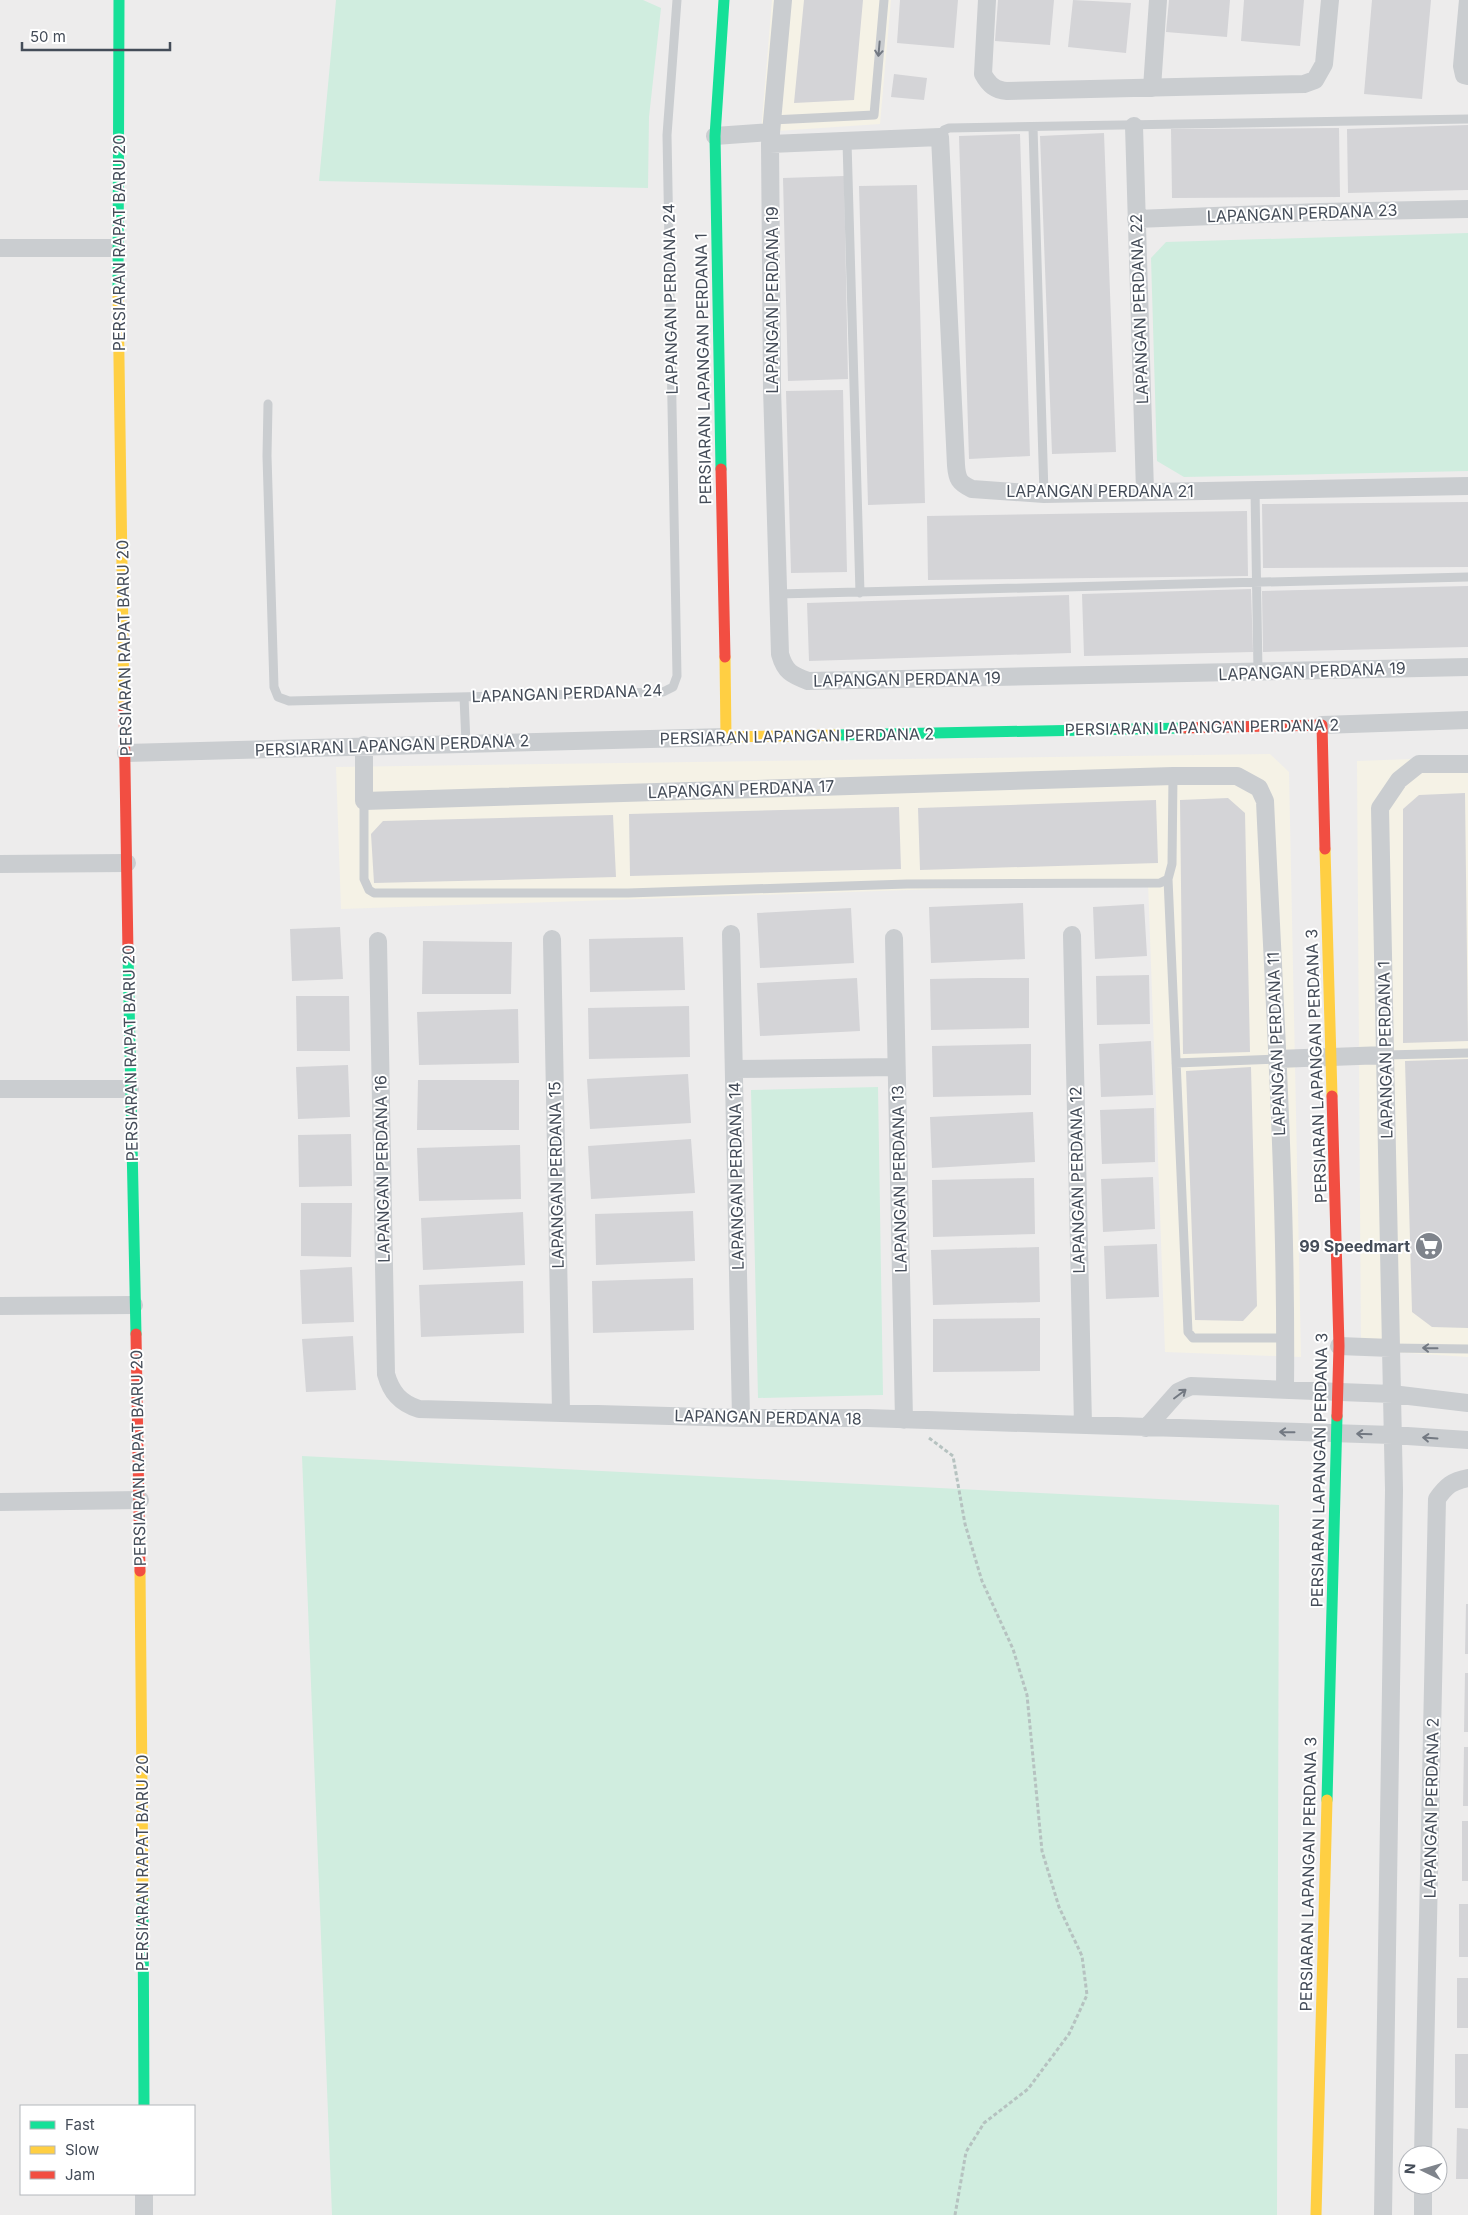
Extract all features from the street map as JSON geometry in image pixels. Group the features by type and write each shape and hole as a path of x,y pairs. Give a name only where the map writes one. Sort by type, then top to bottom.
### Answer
{"street":[{"name":"PERSIARAN RAPAT BARU 20","path":"119,0 117,248 130,1089 140,1500 144,2105"},
{"name":"PERSIARAN LAPANGAN PERDANA 1","path":"724,0 715,136 726,737"},
{"name":"LAPANGAN PERDANA 19","path":"783,0 771,132 772,388 780,654 783,667 794,675 808,681 1258,673 1468,667"},
{"path":"987,0 982,62 983,74 988,82 998,90 1304,84 1315,80 1324,64 1330,0"},
{"path":"1152,88 1158,0"},
{"path":"1468,0 1462,66 1464,75 1468,76"},
{"name":"LAPANGAN PERDANA 22","path":"1134,126 1145,491"},
{"path":"715,136 771,132 847,142 940,137"},
{"name":"LAPANGAN PERDANA 21","path":"940,137 957,479 963,485 972,489 1044,494 1468,486"},
{"name":"LAPANGAN PERDANA 23","path":"1136,218 1468,209"},
{"path":"0,248 117,248"},
{"name":"PERSIARAN LAPANGAN PERDANA 2","path":"126,753 466,743 1322,725 1468,720"},
{"name":"PERSIARAN LAPANGAN PERDANA 3","path":"1316,2215 1339,1346 1322,725"},
{"path":"364,746 364,801"},
{"name":"LAPANGAN PERDANA 1","path":"1383,2215 1394,1490 1380,808 1399,780 1419,764 1468,764"},
{"name":"LAPANGAN PERDANA 17","path":"364,801 1173,776"},
{"name":"LAPANGAN PERDANA 11","path":"1173,776 1237,776 1259,788 1265,801 1277,1060 1285,1390"},
{"path":"0,864 128,863"},
{"name":"LAPANGAN PERDANA 14","path":"731,934 741,1418"},
{"name":"LAPANGAN PERDANA 12","path":"1072,935 1083,1425"},
{"name":"LAPANGAN PERDANA 15","path":"552,938 561,1412"},
{"name":"LAPANGAN PERDANA 13","path":"894,938 904,1420"},
{"name":"LAPANGAN PERDANA 16","path":"378,941 386,1374 395,1395"},
{"path":"1277,1060 1385,1055"},
{"path":"734,1069 896,1067"},
{"path":"0,1088 130,1089"},
{"path":"0,1306 134,1305"},
{"path":"1339,1346 1391,1348"},
{"path":"1146,1428 1178,1392 1191,1386 1392,1394 1468,1403"},
{"name":"LAPANGAN PERDANA 18","path":"395,1395 407,1405 419,1409 1083,1425 1392,1435 1468,1440"},
{"name":"LAPANGAN PERDANA 2","path":"1423,2145 1437,1499 1445,1487 1452,1482 1468,1478"},
{"path":"0,1502 140,1500"},
{"path":"144,2195 144,2215"},
{"path":"1423,2195 1423,2215"}],"lane":[{"name":"LAPANGAN PERDANA 24","path":"268,404 267,456 274,687 278,697 289,701 663,692 672,687 676,682 667,135 677,0"},
{"path":"771,132 874,116 884,0"},
{"path":"940,137 944,130 949,128 1468,119"},
{"path":"1033,127 1044,494"},
{"path":"847,142 860,593"},
{"path":"1255,490 1258,673"},
{"path":"778,594 1468,577"},
{"path":"464,697 466,743"},
{"path":"1173,776 1172,864 1168,878 1188,1332 1193,1338 1285,1338"},
{"path":"364,801 364,879 369,890 374,894 628,893 907,884 1160,883 1168,878"},
{"path":"1385,1055 1468,1053"},
{"path":"1176,1063 1277,1060"},
{"path":"1391,1348 1468,1350"}],"path":[{"path":"904,1420 953,1456 965,1524 982,1581 1013,1649 1027,1694 1042,1851 1059,1907 1082,1956 1087,1995 1069,2034 1028,2089 984,2122 966,2152 955,2215"}],"shaded area":[{"path":"772,0 891,0 880,124 761,132"},
{"path":"1270,754 1289,772 1301,1357 1165,1352 1148,882 341,909 336,767"},
{"path":"1468,757 1468,1357 1361,1350 1357,761"}],"green space":[{"path":"336,0 643,0 661,8 649,117 648,188 319,181"},
{"path":"1468,233 1468,471 1184,477 1157,461 1151,258 1166,242"},
{"path":"878,1087 883,1395 758,1398 751,1090"},
{"path":"302,1456 1279,1505 1277,2215 332,2215"}],"building":[{"path":"804,0 863,0 854,100 794,103"},
{"path":"900,0 958,0 954,48 897,43"},
{"path":"998,0 1054,0 1050,45 995,41"},
{"path":"1073,0 1131,3 1126,53 1068,47"},
{"path":"1169,0 1230,0 1227,37 1166,32"},
{"path":"1244,0 1304,0 1300,46 1241,41"},
{"path":"1372,0 1431,0 1422,99 1364,94"},
{"path":"894,74 927,78 924,100 891,97"},
{"path":"1468,125 1468,190 1348,193 1347,129"},
{"path":"1339,128 1340,197 1172,198 1171,129"},
{"path":"1104,133 1116,452 1052,454 1040,136"},
{"path":"1020,134 1030,456 969,459 959,136"},
{"path":"844,176 848,379 788,381 783,178"},
{"path":"917,185 925,503 868,505 859,186"},
{"path":"843,390 847,572 791,573 786,391"},
{"path":"1468,502 1468,567 1263,568 1262,504"},
{"path":"1247,511 1248,576 928,580 927,516"},
{"path":"1468,586 1468,647 1263,652 1262,591"},
{"path":"1251,589 1253,652 1084,656 1082,594"},
{"path":"1069,595 1071,653 809,661 807,603"},
{"path":"1465,793 1468,1041 1403,1043 1403,809 1419,795"},
{"path":"1228,798 1245,813 1250,1052 1183,1054 1180,800"},
{"path":"1156,800 1158,863 920,870 918,808"},
{"path":"899,807 901,869 630,876 629,814"},
{"path":"613,815 616,877 374,883 371,834 383,821"},
{"path":"1023,903 1025,959 931,963 929,907"},
{"path":"1144,904 1147,956 1095,959 1093,907"},
{"path":"851,908 854,963 760,968 757,913"},
{"path":"340,927 343,979 292,981 290,929"},
{"path":"683,937 685,990 590,992 589,939"},
{"path":"423,941 512,942 511,994 422,994"},
{"path":"1149,975 1150,1024 1097,1025 1096,976"},
{"path":"857,978 860,1031 760,1036 757,983"},
{"path":"1029,978 1029,1028 931,1030 930,979"},
{"path":"296,996 349,996 350,1051 297,1051"},
{"path":"689,1006 690,1057 589,1059 588,1008"},
{"path":"518,1009 519,1063 419,1065 417,1012"},
{"path":"1151,1041 1153,1095 1101,1097 1099,1044"},
{"path":"1031,1044 1031,1095 933,1097 932,1046"},
{"path":"1468,1059 1468,1328 1432,1327 1412,1312 1405,1061"},
{"path":"348,1065 350,1117 298,1119 296,1067"},
{"path":"1251,1067 1257,1306 1243,1321 1195,1320 1186,1071"},
{"path":"688,1074 691,1123 590,1129 587,1079"},
{"path":"418,1080 519,1080 519,1130 417,1130"},
{"path":"1154,1108 1155,1162 1102,1164 1100,1110"},
{"path":"1033,1112 1035,1162 932,1168 930,1117"},
{"path":"351,1134 352,1186 299,1187 298,1135"},
{"path":"691,1139 695,1193 591,1199 588,1146"},
{"path":"520,1145 521,1199 419,1201 417,1148"},
{"path":"1153,1177 1155,1229 1103,1232 1101,1179"},
{"path":"1034,1178 1035,1234 933,1237 932,1180"},
{"path":"301,1203 352,1203 351,1257 301,1256"},
{"path":"693,1211 695,1261 596,1265 595,1214"},
{"path":"523,1212 525,1265 423,1270 421,1218"},
{"path":"1157,1244 1159,1297 1106,1299 1104,1246"},
{"path":"1039,1247 1040,1302 933,1305 931,1250"},
{"path":"352,1267 354,1322 302,1324 300,1270"},
{"path":"693,1278 694,1330 593,1333 592,1281"},
{"path":"523,1281 524,1333 421,1337 419,1285"},
{"path":"1040,1318 1040,1371 933,1372 933,1319"},
{"path":"353,1336 356,1390 306,1392 302,1339"},
{"path":"1466,1604 1468,1604 1468,1654 1465,1654"},
{"path":"1465,1673 1468,1673 1468,1732 1464,1732"},
{"path":"1464,1747 1468,1747 1468,1806 1463,1806"},
{"path":"1462,1821 1468,1821 1468,1881 1462,1881"},
{"path":"1459,1904 1468,1904 1468,1957 1459,1957"},
{"path":"1457,1978 1468,1978 1468,2028 1457,2028"},
{"path":"1455,2054 1468,2054 1468,2108 1455,2108"},
{"path":"1457,2128 1468,2129 1468,2179 1456,2179"}],"traffic: fast":[{"path":"118,291 119,0"},
{"path":"721,469 715,136 724,0"},
{"path":"836,735 1185,728"},
{"path":"128,953 136,1334"},
{"path":"1327,1800 1337,1416"},
{"path":"143,1897 144,2105"}],"traffic: slow":[{"path":"118,291 124,707"},
{"path":"725,657 726,737 836,735"},
{"path":"1325,849 1332,1096"},
{"path":"140,1571 143,1897"},
{"path":"1316,2215 1327,1800"}],"traffic: jam":[{"path":"721,469 725,657"},
{"path":"124,707 128,953"},
{"path":"1185,728 1322,725 1325,849"},
{"path":"1332,1096 1339,1346 1337,1416"},
{"path":"136,1334 140,1571"}],"place":[{"name":"99 Speedmart","path":"1429,1246"}]}
